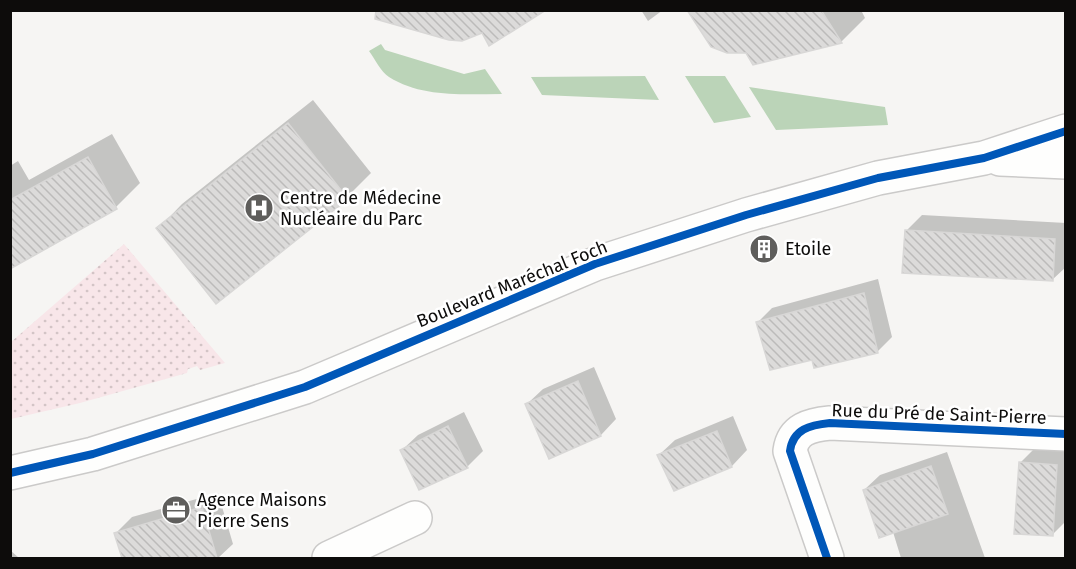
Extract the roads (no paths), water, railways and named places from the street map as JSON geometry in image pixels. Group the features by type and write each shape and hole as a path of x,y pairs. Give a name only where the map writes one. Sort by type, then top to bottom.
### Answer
{"main road":[{"name":"Boulevard Maréchal Foch","path":"10,473 93,454 295,390 540,285 605,261 746,215 879,178 984,158 1065,131"},
{"path":"984,158 1065,148"},
{"name":"Boulevard Maréchal Foch","path":"984,158 1065,162"},
{"name":"Rue du Pré de Saint-Pierre","path":"827,558 790,451 792,442 804,429 830,423 1065,434"},
{"path":"329,558 415,518"}],"place":[{"name":"Centre de Médecine Nucléaire du Parc","path":"259,208"},
{"name":"Etoile","path":"764,249"},
{"name":"Agence Maisons Pierre Sens","path":"176,510"}]}
